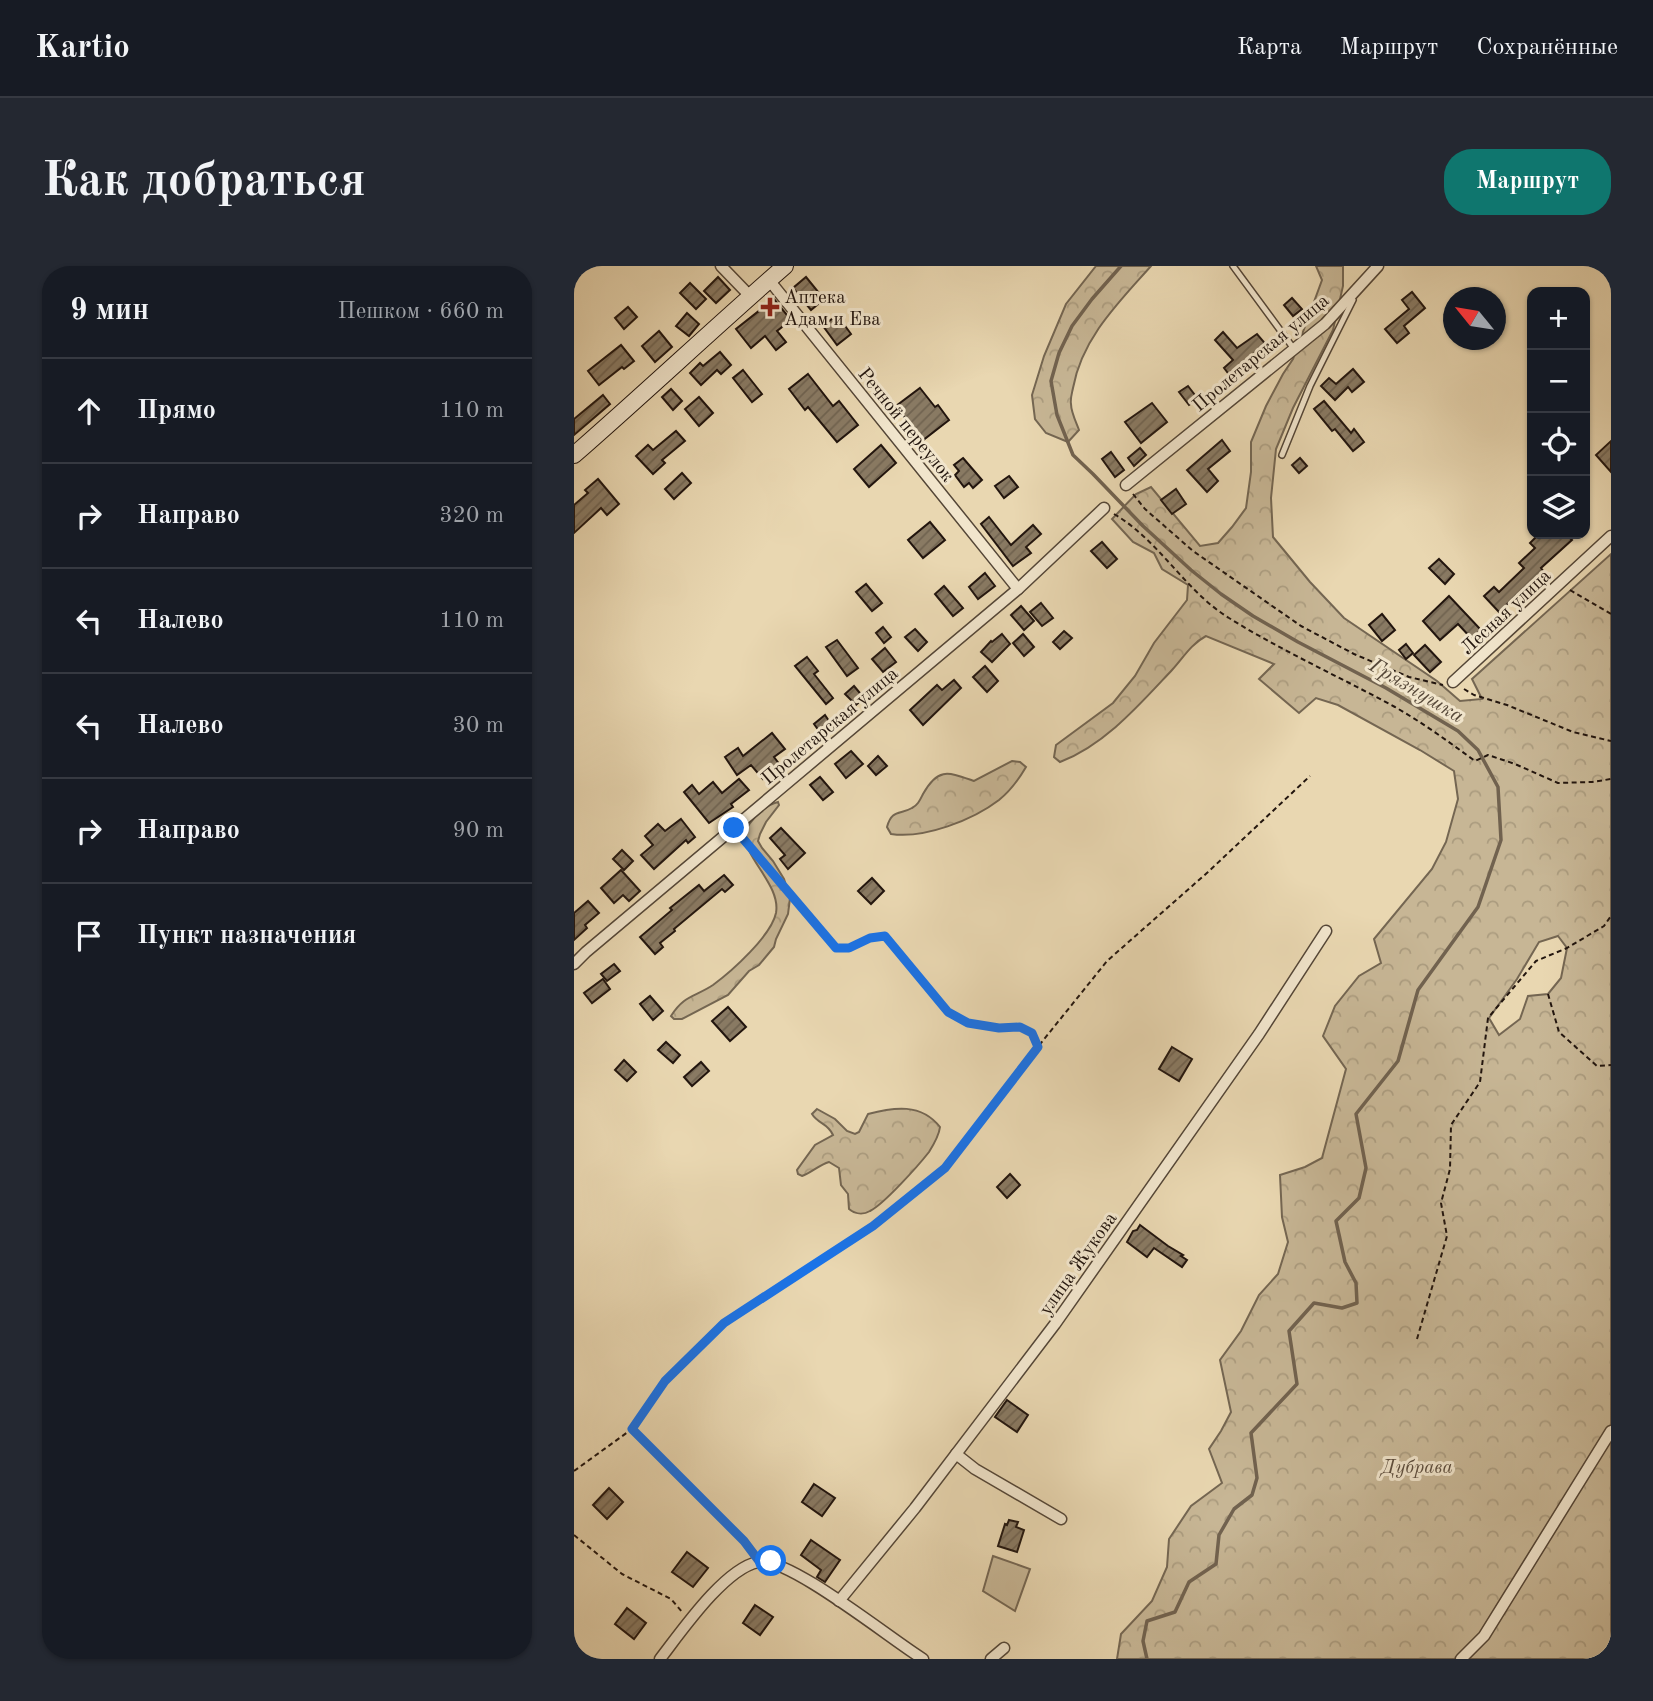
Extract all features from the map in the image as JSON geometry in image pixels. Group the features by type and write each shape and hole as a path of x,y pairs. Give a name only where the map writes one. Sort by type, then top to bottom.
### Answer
{"street":[{"path":"721,266 750,296"},
{"path":"574,455 785,266"},
{"name":"Пролетарская улица","path":"1126,485 1325,324 1378,266"},
{"name":"Речной переулок","path":"769,280 1018,589"},
{"name":"Пролетарская улица","path":"574,964 1018,589 1104,508"},
{"name":"Лесная улица","path":"1453,682 1611,536"},
{"name":"улица Жукова","path":"839,1601 915,1508 1055,1324 1259,1034 1326,931"},
{"path":"1461,1659 1484,1636 1611,1431"},
{"path":"956,1454 975,1469 1061,1519"},
{"path":"660,1659 732,1575 759,1561 771,1561 788,1569 872,1621 907,1655 923,1659"},
{"path":"991,1659 1004,1648"}],"lane":[{"path":"1233,266 1294,349"},
{"path":"1282,455 1310,386 1359,287"},
{"path":"1000,1659 1004,1648"}],"path":[{"path":"1126,485 1145,509 1193,551 1301,626 1354,654 1409,677 1441,686 1453,682 1474,695 1507,705 1573,732 1611,741"},
{"path":"1104,508 1122,519 1150,543 1200,595 1227,617 1396,708 1438,733 1475,761 1489,755 1558,783 1611,779"},
{"path":"1559,584 1611,614"},
{"path":"574,1471 632,1429 665,1381 724,1323 873,1226 945,1168 1107,961 1208,872 1310,776"},
{"path":"734,828 836,948 849,948 870,938 885,936 948,1012 968,1023 999,1028 1020,1027 1032,1033 1038,1047"},
{"path":"1417,1339 1447,1236 1441,1203 1450,1169 1451,1125 1480,1082 1488,1018 1536,961 1567,948 1604,926 1611,916"},
{"path":"1548,994 1559,1032 1597,1066 1611,1065"},
{"path":"632,1429 744,1541 759,1561"},
{"path":"574,1535 622,1574 671,1599 690,1622"}],"green space":[{"path":"1096,266 1151,266 1103,322 1084,353 1071,400 1079,430 1068,442 1046,433 1035,419 1032,395 1044,356 1066,304"},
{"name":"Дубрава","path":"1316,266 1343,266 1343,286 1333,330 1293,408 1276,449 1271,498 1273,537 1344,618 1437,681 1460,701 1482,699 1472,679 1611,554 1611,1659 1117,1659 1121,1634 1152,1601 1167,1567 1169,1539 1191,1506 1222,1483 1209,1449 1231,1412 1220,1360 1241,1331 1259,1295 1278,1274 1288,1242 1282,1217 1280,1175 1322,1158 1346,1069 1323,1036 1335,1006 1359,976 1381,963 1374,939 1432,869 1446,842 1458,799 1454,771 1338,705 1316,698 1299,713 1259,679 1274,664 1206,636 1107,734 1076,755 1060,762 1054,757 1056,745 1113,703 1135,676 1154,643 1187,600 1188,585 1162,569 1154,553 1133,542 1112,519 1136,494 1151,487 1200,546 1218,543 1246,508 1251,472 1251,442 1266,406 1293,359 1322,280","holes":["1558,936 1567,948 1561,978 1548,994 1528,996 1520,1019 1499,1035 1489,1018 1539,942"]},
{"path":"1012,761 1020,762 1026,767 1011,789 976,814 948,826 918,834 891,834 887,827 891,817 916,805 928,785 939,776 957,775 974,781"},
{"path":"778,802 779,805 766,822 758,841 784,879 790,898 788,914 774,947 728,995 682,1019 674,1019 671,1016 681,1004 713,985 730,971 759,942 773,922 776,903 773,892 750,853 745,834 747,827 759,813"},
{"path":"817,1109 855,1134 859,1132 868,1114 897,1109 916,1110 933,1119 940,1127 929,1152 901,1184 876,1207 859,1213 849,1209 848,1194 841,1185 839,1168 829,1162 802,1176 798,1174 797,1170 815,1145 833,1135 812,1114"},
{"path":"993,1556 1030,1569 1015,1611 983,1591"}],"building":[{"path":"718,277 730,290 716,303 704,291"},
{"path":"806,277 824,299 811,310 793,288"},
{"path":"690,283 706,299 696,309 680,293"},
{"path":"1412,292 1425,308 1404,326 1409,333 1397,343 1385,329 1409,309 1402,300"},
{"path":"1292,298 1302,309 1293,316 1284,305"},
{"path":"774,299 791,320 777,331 786,342 776,350 765,336 751,348 736,329"},
{"path":"628,307 637,317 624,329 615,318"},
{"path":"687,313 699,324 689,336 676,326"},
{"path":"837,315 851,334 837,345 823,326"},
{"path":"659,331 672,347 655,362 642,346"},
{"path":"1223,332 1237,348 1257,334 1269,348 1259,355 1257,353 1231,377 1224,368 1233,360 1215,340"},
{"path":"621,345 634,361 599,385 588,371"},
{"path":"720,352 731,365 721,374 717,370 701,385 690,373 700,363 703,366"},
{"path":"1353,369 1364,382 1352,392 1348,387 1335,400 1321,386 1329,378 1336,384"},
{"path":"743,370 762,394 752,402 733,378"},
{"path":"808,374 833,406 839,401 858,425 837,442 808,407 805,410 789,389"},
{"path":"1188,386 1198,399 1189,405 1179,392"},
{"path":"920,388 949,420 922,441 896,406"},
{"path":"671,389 682,401 673,410 662,397"},
{"path":"603,395 610,404 574,435 574,419"},
{"path":"699,397 713,413 699,426 685,409"},
{"path":"1324,401 1351,433 1354,429 1364,442 1353,451 1314,409"},
{"path":"1152,403 1167,422 1141,443 1125,422"},
{"path":"676,431 685,441 662,460 665,463 653,474 636,456 648,445 653,450"},
{"path":"1222,440 1230,451 1208,469 1218,481 1207,492 1187,470"},
{"path":"1611,441 1611,472 1596,455"},
{"path":"881,445 896,463 869,487 854,469"},
{"path":"1140,448 1146,455 1134,466 1128,458"},
{"path":"1111,452 1124,470 1115,477 1102,459"},
{"path":"963,458 982,480 973,488 969,483 964,487 955,475 959,471 954,465"},
{"path":"1300,458 1307,466 1299,473 1292,465"},
{"path":"682,473 691,483 674,499 665,489"},
{"path":"1009,476 1018,487 1004,498 995,486"},
{"path":"598,479 619,504 607,515 601,508 574,533 574,505 588,493 585,490"},
{"path":"1176,489 1186,504 1172,514 1161,500"},
{"path":"989,517 1011,545 1033,525 1041,534 1026,547 1031,553 1013,566 981,524"},
{"path":"930,522 945,540 923,558 908,540"},
{"path":"1534,539 1572,540 1541,568 1544,572 1517,599 1515,597 1499,612 1484,596 1494,587 1499,592 1524,568 1519,563 1535,548 1530,543"},
{"path":"1102,542 1117,559 1107,568 1091,551"},
{"path":"1439,559 1454,574 1445,584 1429,568"},
{"path":"985,573 995,586 978,599 969,587"},
{"path":"866,584 882,603 872,611 856,592"},
{"path":"944,586 963,608 953,616 935,594"},
{"path":"1449,596 1481,630 1472,639 1458,624 1440,640 1423,621"},
{"path":"1041,603 1053,618 1042,626 1030,612"},
{"path":"1021,606 1034,621 1024,630 1011,615"},
{"path":"1382,614 1395,630 1382,641 1369,625"},
{"path":"883,627 891,637 884,643 876,633"},
{"path":"915,629 927,642 918,651 905,637"},
{"path":"1064,631 1072,638 1060,649 1053,642"},
{"path":"1002,634 1010,644 992,662 981,652"},
{"path":"1023,634 1034,647 1024,656 1013,643"},
{"path":"837,640 858,668 847,676 826,647"},
{"path":"1406,644 1413,653 1406,659 1399,650"},
{"path":"1425,645 1441,662 1430,672 1414,655"},
{"path":"885,648 896,662 883,672 872,659"},
{"path":"807,657 818,671 814,674 833,698 826,704 795,666"},
{"path":"985,666 998,681 987,692 973,677"},
{"path":"954,680 961,688 923,725 910,710 937,685 942,690"},
{"path":"854,686 864,698 856,705 845,694"},
{"path":"825,715 833,727 822,735 814,724"},
{"path":"772,733 785,749 774,757 780,765 763,779 751,765 737,775 725,757 738,748 743,756"},
{"path":"851,751 863,764 846,778 835,764"},
{"path":"878,756 887,766 876,775 868,766"},
{"path":"820,777 833,792 823,800 810,785"},
{"path":"739,779 749,790 731,804 733,807 709,823 684,792 692,785 699,794 713,782 722,793"},
{"path":"681,819 695,837 688,843 686,840 654,869 641,855 653,845 645,836 658,824 665,831"},
{"path":"781,828 805,853 788,869 780,859 785,855 770,838"},
{"path":"622,850 633,861 624,870 613,859"},
{"path":"621,870 640,891 629,901 623,895 614,903 601,888"},
{"path":"724,875 733,885 725,892 722,889 674,929 675,931 660,943 663,947 655,954 640,937 699,885 704,891"},
{"path":"872,878 884,891 871,904 858,891"},
{"path":"588,901 599,913 585,925 587,928 574,940 574,913"},
{"path":"614,964 620,971 607,981 601,974"},
{"path":"603,979 610,989 592,1003 584,993"},
{"path":"650,996 663,1011 653,1020 640,1004"},
{"path":"728,1007 746,1027 730,1041 712,1021"},
{"path":"666,1042 680,1055 673,1063 658,1050"},
{"path":"1172,1047 1192,1059 1179,1081 1159,1069"},
{"path":"624,1060 636,1072 627,1081 615,1070"},
{"path":"701,1062 709,1071 692,1086 684,1077"},
{"path":"1010,1174 1020,1185 1007,1198 997,1187"},
{"path":"1140,1225 1183,1255 1181,1256 1187,1260 1182,1267 1154,1248 1147,1257 1127,1242"},
{"path":"1007,1400 1028,1415 1017,1432 995,1417"},
{"path":"814,1484 835,1498 822,1516 802,1502"},
{"path":"609,1488 623,1502 607,1519 593,1505"},
{"path":"1009,1520 1018,1522 1016,1527 1024,1530 1017,1552 998,1546 1005,1524 1007,1525"},
{"path":"811,1540 840,1560 825,1582 817,1577 821,1570 801,1555"},
{"path":"687,1552 708,1568 693,1587 672,1572"},
{"path":"755,1605 773,1617 760,1635 743,1623"},
{"path":"627,1608 646,1623 634,1639 615,1624"}],"waterway":[{"name":"Грязнушка","path":"1121,266 1072,326 1059,353 1051,381 1057,415 1073,455 1143,526 1221,594 1253,616 1386,688 1458,731 1478,750 1498,787 1501,840 1478,907 1418,990 1398,1061 1356,1114 1366,1168 1359,1198 1336,1221 1345,1262 1356,1283 1357,1303 1342,1308 1314,1303 1289,1331 1297,1384 1251,1433 1257,1478 1252,1495 1234,1509 1219,1535 1216,1564 1189,1582 1175,1612 1147,1621 1143,1641 1147,1659"}],"place":[{"name":"Аптека Адам и Ева","path":"770,307"}],"route":[{"path":"734,828 836,948 849,948 870,938 885,936 948,1012 968,1023 999,1028 1020,1027 1032,1033 1038,1047 945,1168 873,1226 724,1323 665,1381 632,1429 744,1541 759,1561 771,1561"}]}
